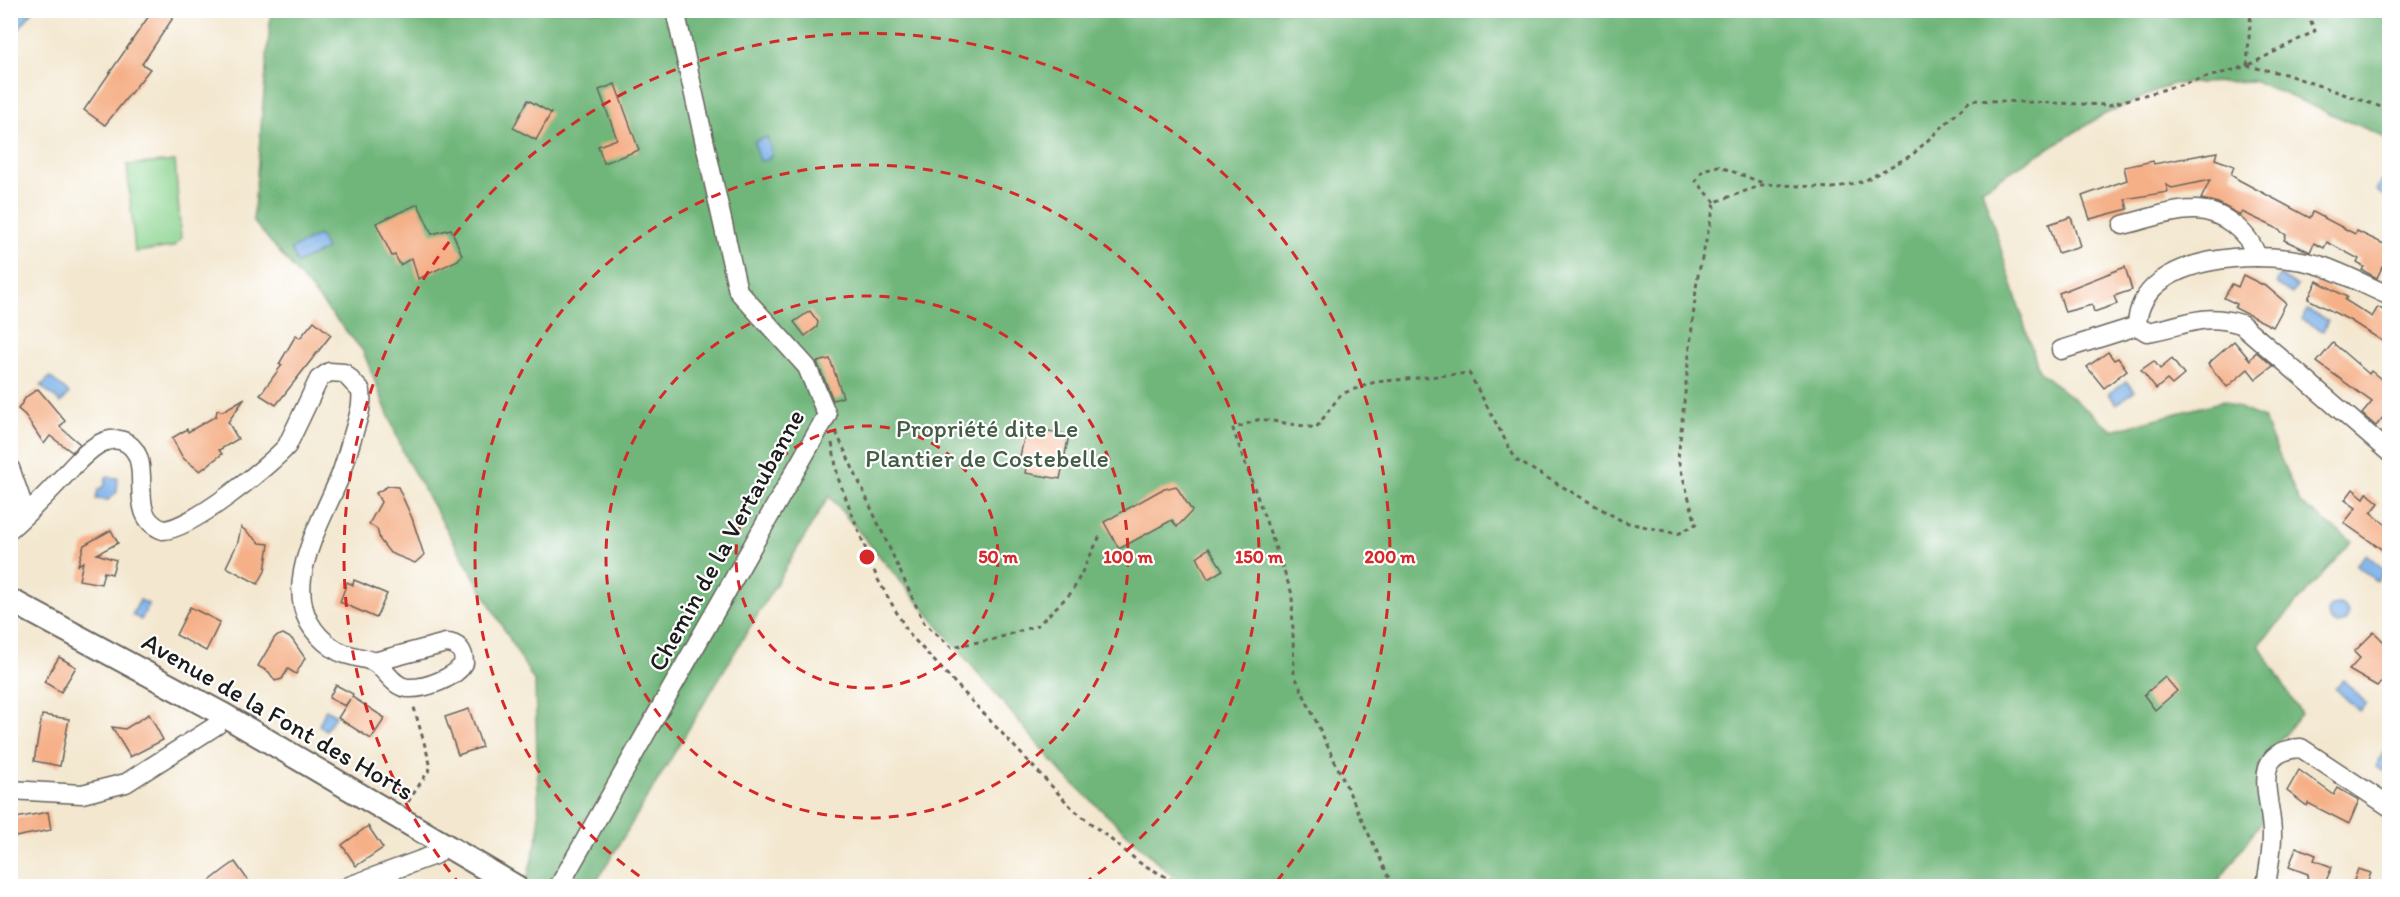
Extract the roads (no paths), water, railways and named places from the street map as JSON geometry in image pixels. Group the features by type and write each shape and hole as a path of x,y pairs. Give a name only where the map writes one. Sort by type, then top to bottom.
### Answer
{"main road":[{"name":"Avenue de la Font des Horts","path":"10,600 224,715 514,886"}],"street":[{"name":"Chemin de la Vertaubanne","path":"559,886 827,415 807,367 738,291 675,10"},
{"path":"2123,225 2194,210 2217,215 2236,227 2252,242 2257,257"},
{"path":"2137,326 2137,312 2145,299 2171,275 2190,266 2257,257 2322,266 2390,296"},
{"path":"2061,350 2137,326 2147,332 2199,318 2219,318 2241,324 2390,453"},
{"path":"10,529 92,449 101,442 119,440 126,442 138,455 143,510 157,528 173,530 243,484 279,455 287,446 320,379 329,372 344,373 357,383 361,391 361,409 340,478 311,539 302,565 303,597 312,625 332,648 349,657 374,662 453,643 459,647 464,663 455,674 409,688 403,687 374,662"},
{"path":"10,468 26,514"},
{"path":"10,790 82,794 126,783 217,724 224,715"},
{"path":"2266,886 2272,835 2265,772 2272,756 2287,748 2301,748 2390,807"},
{"path":"349,886 437,854 443,845"}],"water":[{"path":"10,11 33,11 18,30 11,25"},
{"path":"767,137 772,154 767,160 760,161 754,142"},
{"path":"2381,181 2389,186 2389,199 2376,191"},
{"path":"319,235 326,249 297,263 291,249"},
{"path":"2280,276 2297,286 2292,294 2276,284"},
{"path":"2307,310 2328,320 2323,331 2302,320"},
{"path":"50,377 69,393 61,403 41,386"},
{"path":"2126,381 2134,391 2117,404 2109,394"},
{"path":"106,477 118,478 117,492 108,500 96,499 98,490 105,485"},
{"path":"2366,554 2385,570 2376,581 2356,565"},
{"path":"140,600 149,604 141,620 132,615"},
{"path":"2334,604 2342,604 2348,610 2348,618 2342,624 2334,624 2328,618 2328,610"},
{"path":"2343,680 2366,703 2359,711 2335,688"},
{"path":"326,709 336,715 326,730 319,725"},
{"path":"2386,750 2389,752 2389,765 2385,772 2376,767"}],"park label":[{"name":"Propriété dite Le Plantier de Costebelle","path":"987,442"}]}
